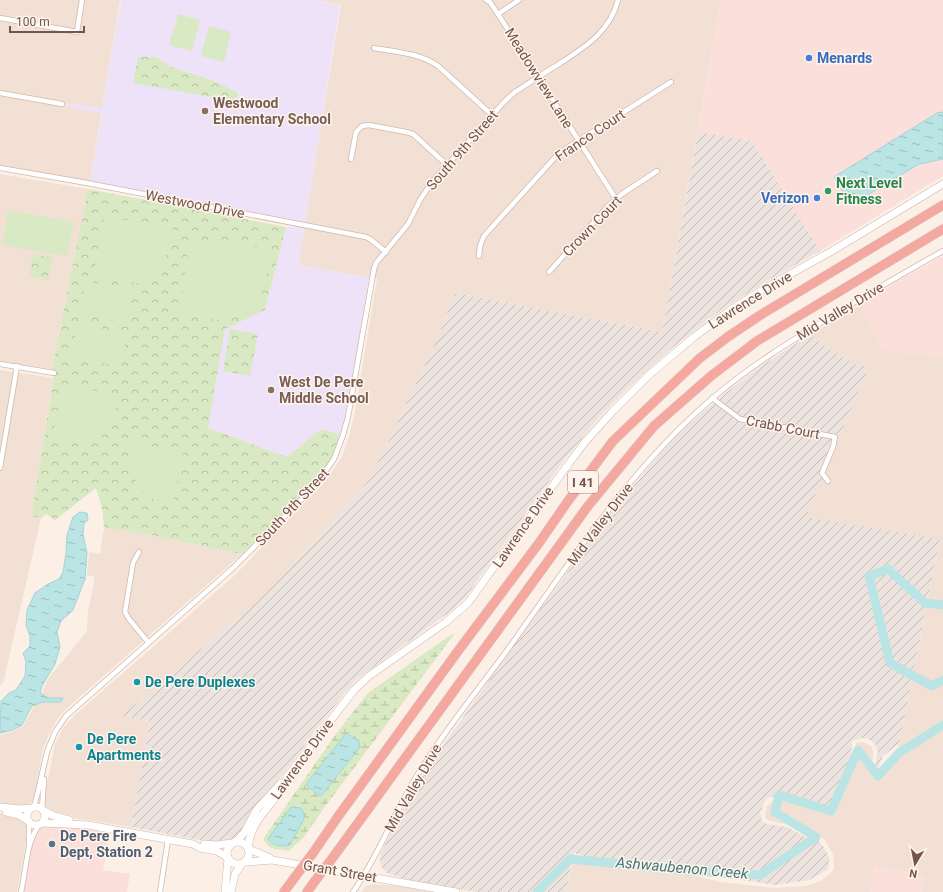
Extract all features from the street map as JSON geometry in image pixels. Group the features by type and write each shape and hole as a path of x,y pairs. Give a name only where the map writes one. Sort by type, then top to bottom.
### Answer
{"highway":[{"name":"I 41","path":"284,892 313,853 336,818 613,441 700,358 729,336 762,314 943,204"},
{"name":"I 41","path":"307,892 588,506 654,426 711,376 756,341 943,229"}],"main road":[{"name":"Lawrence Drive","path":"249,849 249,840 252,828 280,791 287,777 354,690 369,676 446,622 468,603 585,442 613,410 649,375 694,337 732,309 943,184"},
{"path":"225,892 227,849 244,833 257,809 287,777"},
{"path":"0,807 20,809 32,807 43,810 54,816 88,825 193,844 200,843 217,845 243,843 249,849 249,856 235,874 231,892"},
{"path":"28,821 26,813 32,807"},
{"path":"41,823 45,816 43,810"},
{"path":"0,811 15,814 34,825 41,823 88,825"},
{"path":"193,844 200,848 217,851 227,857 232,863 236,864 244,862"},
{"name":"Grant Street","path":"249,849 272,860"},
{"name":"Grant Street","path":"244,862 272,860 456,892"}],"street":[{"path":"0,18 77,32 82,0"},
{"name":"Meadowview Lane","path":"486,0 490,2 498,14 616,199"},
{"path":"498,14 520,0"},
{"name":"South 9th Street","path":"32,807 47,752 55,732 66,716 233,568 315,486 333,462 348,417 376,263 408,224 426,191 447,165 515,92 594,40 608,24 618,0"},
{"path":"374,48 419,56 429,60 492,115"},
{"name":"Franco Court","path":"479,256 480,246 484,236 559,153 671,82"},
{"path":"0,93 62,104"},
{"path":"351,159 356,132 362,126 369,124 413,134 447,165"},
{"name":"Westwood Drive","path":"0,168 366,237 386,252"},
{"name":"Crown Court","path":"549,272 616,199 657,171"},
{"name":"Mid Valley Drive","path":"353,892 365,875 415,778 441,740 601,521 646,463 712,398 733,381 783,346 943,251"},
{"path":"0,364 54,373"},
{"path":"0,468 17,366"},
{"name":"Crabb Court","path":"712,398 740,419 835,437 833,447 822,473 828,481"},
{"path":"140,552 133,563 125,612 148,642"},
{"name":"South 9th Street","path":"43,810 44,767"},
{"path":"28,821 28,855"},
{"path":"21,892 28,855 34,835 41,823"},
{"path":"160,892 168,840"}],"shaded area":[{"path":"0,0 120,0 90,182 0,167"},
{"name":"Westwood Elementary School","path":"121,0 314,0 340,5 305,224 90,182 102,114 67,107 62,104 77,104 102,108"},
{"path":"317,0 721,0 662,332 455,293 437,339 385,449 362,490 260,599 123,716 150,721 131,827 55,815 48,812 45,807 44,799 55,744 63,728 76,714 234,576 325,482 342,457 349,436 354,416 377,279 298,265 341,5"},
{"path":"721,0 943,0 943,176 820,251 752,141 698,132"},
{"path":"698,132 752,141 820,251 767,281 721,310 672,348 621,395 596,421 565,459 465,598 451,611 355,681 277,782 255,806 241,833 228,841 210,842 131,827 150,721 122,716 260,599 362,490 385,449 437,339 455,293 662,332"},
{"path":"0,174 88,189 52,369 0,361"},
{"path":"286,227 304,227 299,265 371,278 342,435 321,429 287,457 208,428 225,328 265,310"},
{"path":"943,256 943,358 881,349 860,305 898,281"},
{"path":"860,305 882,349 943,358 943,892 922,892 925,876 875,867 870,892 566,892 573,861 696,876 721,882 773,888 806,886 820,881 834,869 833,854 825,840 817,834 799,830 790,824 767,820 765,817 767,806 775,800 785,801 823,812 833,813 857,760 856,743 863,742 871,746 873,751 872,776 876,778 881,775 884,764 890,756 898,750 940,540 806,517 869,367 853,364 809,335"},
{"path":"809,335 853,364 869,367 806,517 940,539 899,745 883,756 878,769 876,769 875,766 878,751 875,744 870,740 863,738 852,741 851,763 830,808 827,809 813,803 794,798 776,796 766,799 760,813 762,821 767,824 786,827 805,837 819,841 829,857 829,866 827,870 809,880 776,885 727,878 658,864 593,858 574,853 566,892 477,892 413,882 387,873 381,866 381,853 394,825 425,771 515,644 613,510 670,442 691,422 761,366"},
{"path":"0,370 54,378 31,516 41,518 4,680 0,686"},
{"path":"104,528 142,533 242,554 66,709 58,718 50,732 42,752 35,797 29,805 21,807 0,805 0,735 12,732 23,726 42,693 48,679 87,631 88,612 95,577 87,575 89,552 100,554"},
{"path":"0,813 11,815 25,821 27,827 27,837 17,892 0,892"},
{"path":"48,821 88,825 110,835 103,870 130,874 127,892 21,892 31,840 38,826"},
{"path":"874,867 925,876 922,892 870,892"},
{"path":"373,884 400,886 431,892 361,892 366,886"}],"green space":[{"path":"178,14 200,20 192,51 169,45"},
{"path":"209,26 231,32 224,62 201,56"},
{"path":"138,57 156,57 171,67 211,80 239,94 234,101 133,83"},
{"path":"88,189 286,227 265,310 225,329 208,428 287,457 321,429 342,435 333,458 326,469 304,493 242,554 142,533 104,528 102,507 96,488 55,520 46,514 41,518 31,516 54,378 52,369"},
{"path":"8,210 74,222 67,256 2,245"},
{"path":"104,216 173,228 165,260 155,277 138,283 93,279"},
{"path":"190,239 269,248 266,283 257,306 244,315 223,321 180,311"},
{"path":"33,254 53,258 48,280 29,276"},
{"path":"85,281 134,290 131,304 133,305 128,323 79,314 82,301 80,300 81,295 83,295"},
{"path":"77,325 126,333 124,353 120,366 71,358 74,344 72,344 73,339 75,339"},
{"path":"230,329 258,334 250,376 223,371"},
{"path":"67,387 120,394 114,416 105,428 90,438 73,441 52,438 62,390"},
{"path":"132,443 183,453 173,504 155,500 138,488 130,462"},
{"path":"455,633 304,837 289,851 271,848 263,839 335,735 368,693"}],"water":[{"path":"943,112 943,159 919,164 851,205 834,177 937,113"},
{"path":"80,512 87,513 88,520 84,523 83,534 87,553 85,579 73,610 61,621 57,632 60,647 55,664 42,686 40,693 48,698 63,698 61,702 43,702 32,706 22,725 13,730 0,733 1,701 9,693 16,690 25,676 26,662 23,653 30,646 30,636 26,625 27,610 35,593 48,584 59,579 63,572 67,535 73,517"},
{"path":"346,733 359,741 360,747 321,796 308,787 307,783"},
{"path":"291,807 301,808 304,814 304,819 290,845 275,845 268,839"}],"waterway":[{"name":"Ashwaubenon Creek","path":"943,605 925,603 888,569 869,576 890,663 932,686 943,680"},
{"name":"Ashwaubenon Creek","path":"537,892 570,859 689,871 760,875 816,837 775,812 779,795 831,811 858,750 878,776 899,753 943,725"}],"place":[{"name":"Menards","path":"809,58"},
{"name":"Westwood Elementary School","path":"205,111"},
{"name":"Next Level Fitness","path":"828,191"},
{"name":"Verizon","path":"817,198"},
{"name":"West De Pere Middle School","path":"271,390"},
{"name":"De Pere Duplexes","path":"137,682"},
{"name":"De Pere Apartments","path":"79,747"},
{"name":"De Pere Fire Dept, Station 2","path":"52,844"}]}
